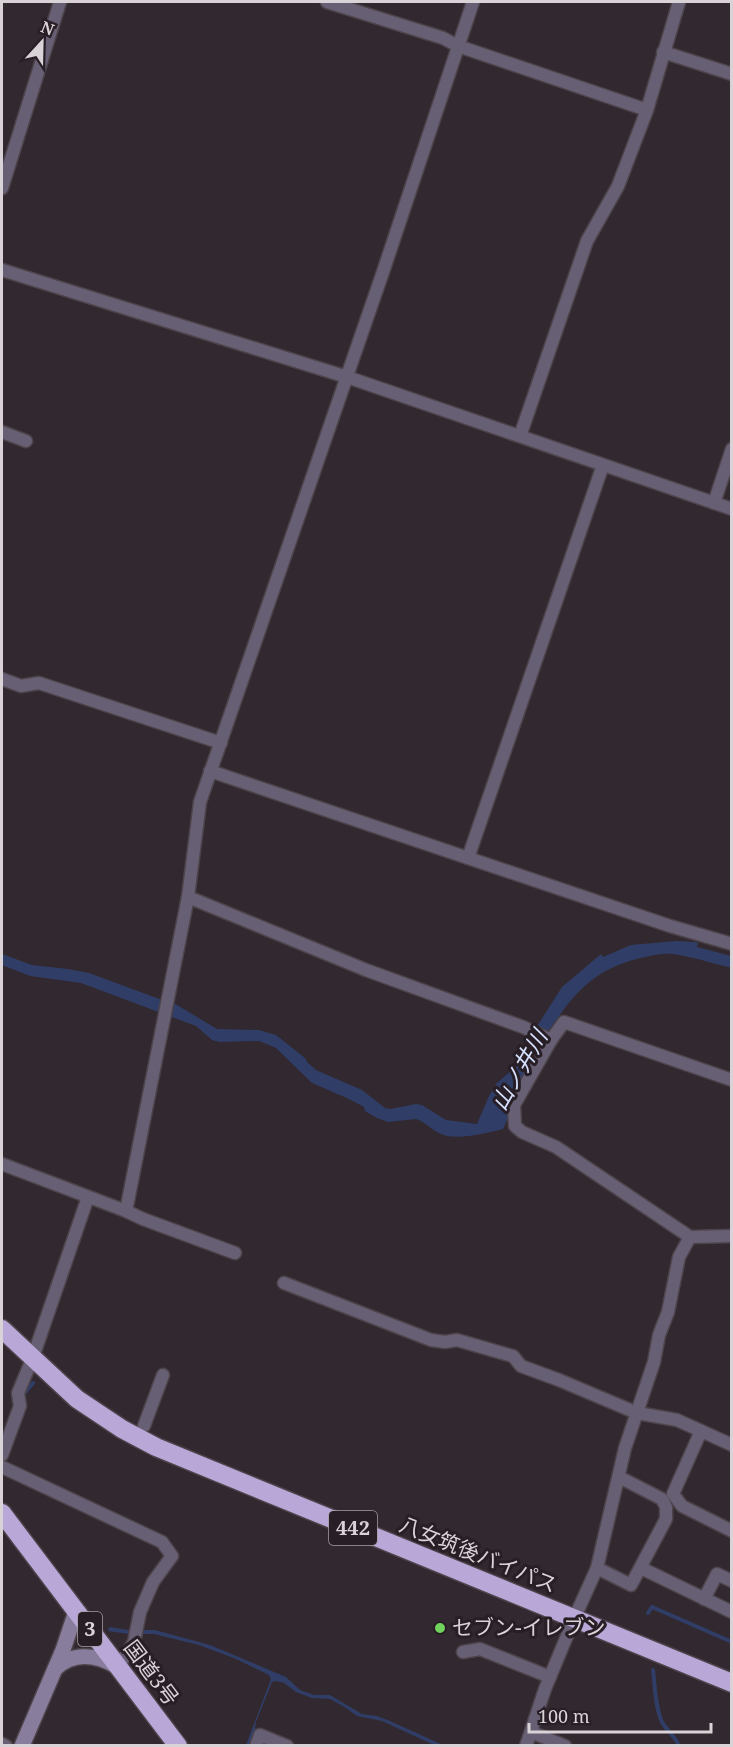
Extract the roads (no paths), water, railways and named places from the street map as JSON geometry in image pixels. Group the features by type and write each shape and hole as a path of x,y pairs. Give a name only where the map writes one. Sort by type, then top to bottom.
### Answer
{"highway":[{"name":"八女筑後バイパス","path":"2,1329 77,1399 122,1429 156,1447 732,1683"},
{"name":"国道3号","path":"2,1513 178,1746"}],"street":[{"path":"2,188 6,157 60,2"},
{"path":"327,2 443,38 458,46 646,110"},
{"path":"126,1211 188,897 200,802 347,377 473,2"},
{"path":"520,436 587,242 618,186 646,110 679,2"},
{"path":"663,52 732,75"},
{"path":"2,270 347,377 732,509"},
{"path":"2,432 26,441"},
{"path":"714,503 732,449"},
{"path":"468,858 603,465"},
{"path":"2,679 21,686 39,683 221,743"},
{"path":"210,771 670,926 732,944"},
{"path":"188,897 366,970 523,1027 551,1040"},
{"path":"732,1080 564,1022 551,1040 514,1105 514,1126 556,1147 690,1237 732,1236"},
{"path":"2,1164 235,1253"},
{"path":"2,1455 20,1406 18,1393 33,1357 88,1197"},
{"path":"526,1746 550,1677 597,1568 625,1448 654,1362 659,1335 668,1312 679,1257 690,1237"},
{"path":"284,1283 431,1340 445,1342 458,1340 509,1354 521,1366 637,1413 678,1420 732,1445"},
{"path":"144,1426 163,1375"},
{"path":"701,1431 673,1494 682,1506 732,1531"},
{"path":"2,1467 162,1542 172,1556 153,1582 140,1612 134,1642 118,1667 102,1659 80,1656 68,1659 55,1669"},
{"path":"597,1568 631,1585 666,1519 666,1507 662,1499 619,1477"},
{"path":"641,1568 732,1612"},
{"path":"704,1599 717,1574 732,1581"},
{"path":"22,1746 67,1641 76,1611"},
{"path":"463,1652 480,1648 550,1677"},
{"path":"531,1731 565,1746"},
{"path":"256,1746 260,1735 287,1746"},
{"path":"2,1744 6,1746"}],"water":[{"name":"山ノ井川","path":"676,941 695,942 698,943 697,947 731,956 732,968 666,954 630,961 604,972 573,998 544,1038 537,1049 532,1067 503,1129 463,1137 441,1134 416,1119 388,1122 377,1118 365,1111 364,1107 312,1083 276,1048 259,1041 220,1042 212,1040 196,1026 81,983 30,976 2,965 2,954 32,965 89,973 172,1002 217,1029 259,1030 276,1035 316,1070 362,1090 385,1108 422,1105 446,1120 477,1124 497,1083 520,1063 522,1050 562,987 601,954 603,957 631,945"},
{"path":"109,1627 155,1630 210,1645 286,1677 300,1690 314,1695 330,1695 362,1714 377,1716 443,1745 434,1745 382,1721 357,1716 330,1699 312,1698 276,1681 272,1682 256,1722 250,1745 246,1745 271,1679 269,1675 199,1645 154,1634 108,1631"}],"waterway":[{"path":"22,1396 33,1383"},
{"path":"648,1613 652,1607 732,1642"},
{"path":"653,1670 660,1716 679,1746"}],"place":[{"name":"セブン-イレブン","path":"440,1628"}]}
